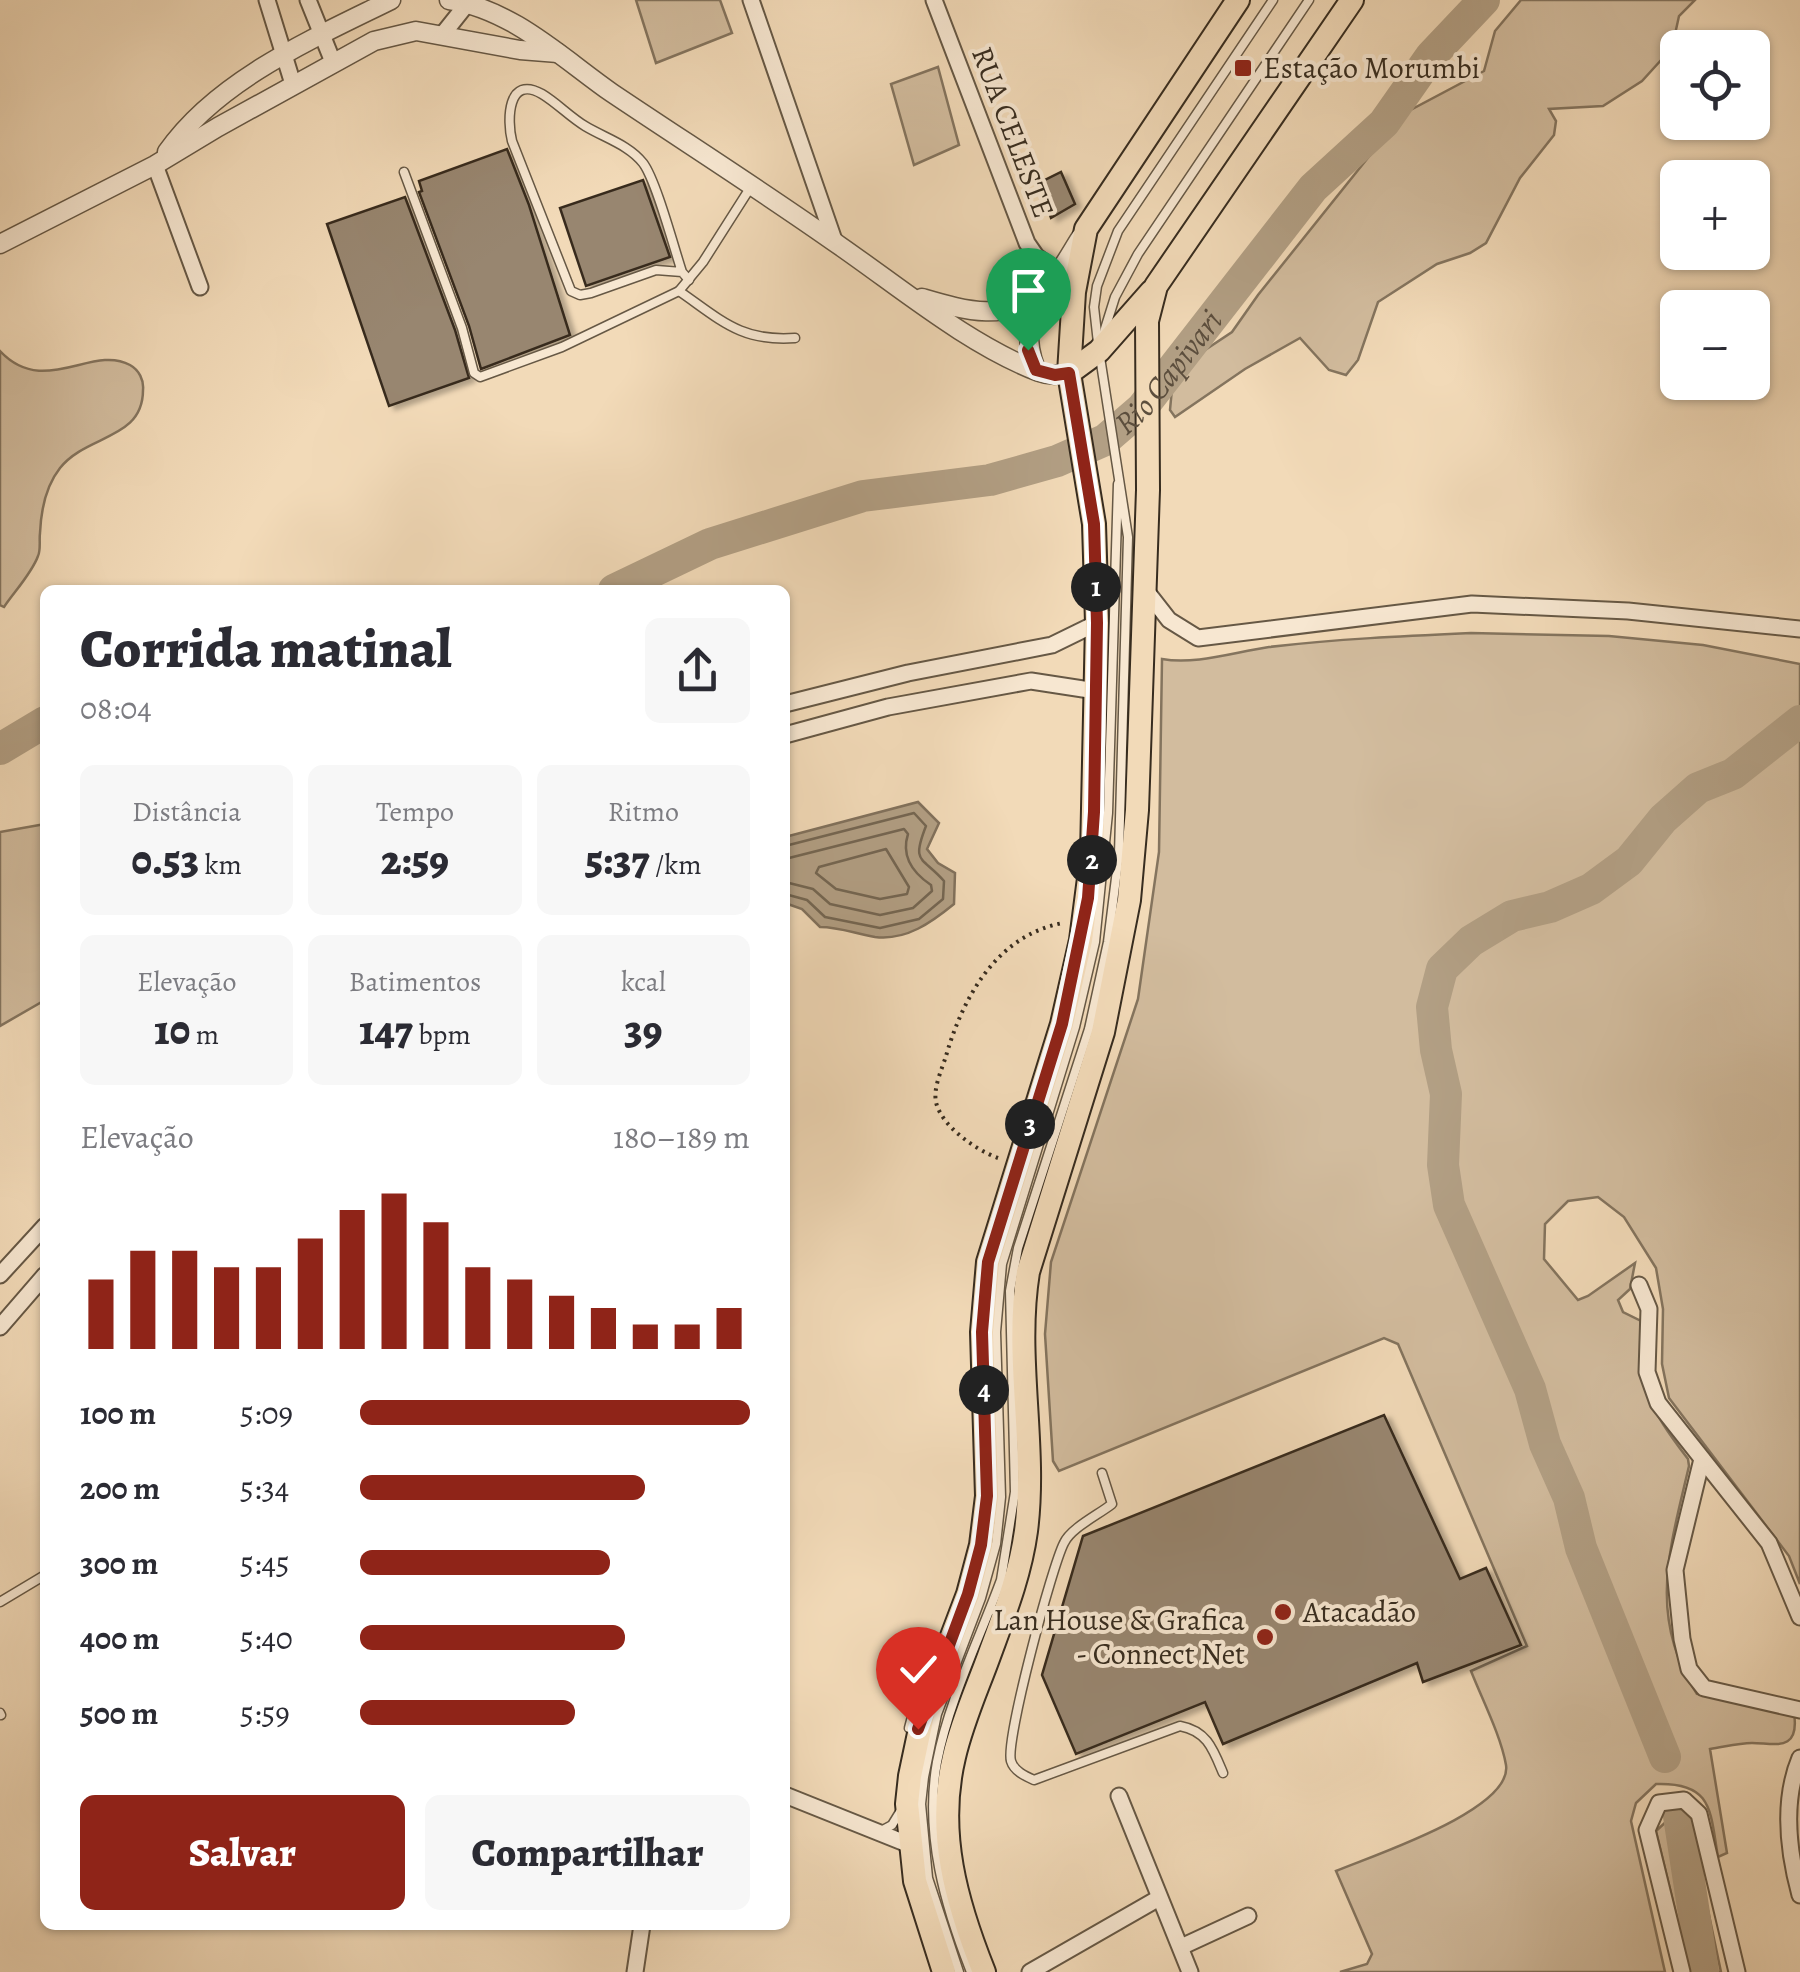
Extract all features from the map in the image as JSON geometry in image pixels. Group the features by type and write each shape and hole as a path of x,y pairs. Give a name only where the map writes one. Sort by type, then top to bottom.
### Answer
{"main road":[{"path":"944,1972 922,1912 907,1804 918,1729 968,1594 981,1545 987,1496 982,1332 985,1285 994,1238 1062,1024 1084,922 1092,855 1097,623 1090,486 1069,373 1070,319 1086,229 1238,0"},
{"path":"1334,0 1334,26"},
{"path":"1069,373 1100,351 1156,286 1352,0"},
{"path":"984,1972 952,1880 949,1791 954,1758 1015,1585 1026,1532 1030,1463 1023,1313 1028,1272 1091,1076 1122,944 1136,825 1147,347 1156,286"}],"street":[{"path":"267,0 293,84"},
{"path":"308,0 333,62"},
{"path":"200,287 159,164 168,149 201,112 284,53 390,0"},
{"path":"448,0 470,2 524,29 954,325 1036,370 1055,375 1069,373"},
{"path":"751,0 835,242"},
{"name":"RUA CELESTE","path":"934,0 1026,244 1058,272"},
{"path":"443,34 470,2"},
{"path":"0,244 159,164 374,41 416,31 558,53"},
{"path":"1036,370 1028,350 1027,331 1044,290 1086,229"},
{"path":"907,293 959,308 995,312 1022,305 1044,290"},
{"path":"1144,588 1169,620 1198,638 1472,604 1628,610 1800,629"},
{"path":"790,703 908,673 1052,645 1097,623"},
{"path":"790,734 888,708 1032,680 1096,691"},
{"path":"0,1275 40,1231"},
{"path":"0,1327 40,1281"},
{"path":"1639,1285 1649,1308 1648,1372 1658,1403 1769,1543 1800,1617"},
{"path":"1702,1460 1675,1570 1689,1669 1704,1688 1800,1710"},
{"path":"1800,1758 1788,1809 1791,1860 1800,1894"},
{"path":"1119,1796 1190,1972"},
{"path":"790,1798 910,1844"},
{"path":"1682,1972 1647,1830 1659,1804 1684,1800 1699,1814 1736,1972"},
{"path":"1030,1972 1159,1898"},
{"path":"1180,1947 1248,1916"},
{"path":"635,1972 641,1930"}],"lane":[{"path":"971,1972 940,1882 934,1789 949,1718 1001,1580 1010,1535 1015,1471 1008,1313 1013,1269 1089,1029 1114,898 1122,810 1129,568 1126,515 1094,307 1108,252 1164,160 1274,0"},
{"path":"1100,351 1115,298 1138,254 1309,0"},
{"path":"682,272 656,270 580,295 571,290 512,141 508,106 516,96 528,90 540,92 585,126 630,150 644,164 688,280"},
{"path":"404,172 462,328 474,373 480,377 562,347 679,291 752,185"},
{"path":"679,291 739,332 775,339 795,338"},
{"path":"958,1972 928,1878 921,1804 937,1714 981,1598 996,1544 1001,1497 996,1332 1002,1264 1075,1028 1101,899 1108,813 1118,464"},
{"path":"1102,1473 1112,1504 1064,1540 1025,1674 1011,1761 1020,1773 1034,1780 1180,1726 1196,1729 1205,1737 1223,1773"},
{"path":"878,1832 900,1816 903,1760 912,1710 974,1554 987,1496"},
{"path":"0,1602 40,1577"}],"path":[{"path":"1016,1165 991,1156 960,1135 936,1102 938,1084 964,1008 990,965 1037,929 1084,922"}],"shaded area":[{"path":"636,0 720,0 732,33 656,63"},
{"path":"1521,0 1695,0 1679,16 1676,30 1660,30 1660,61 1642,81 1603,106 1549,109 1556,121 1554,135 1520,178 1486,243 1437,264 1378,302 1358,360 1346,375 1329,370 1300,338 1245,369 1175,417 1170,410 1173,378 1184,364 1232,332 1403,114 1484,71 1495,31"},
{"path":"938,67 959,145 914,165 891,84"},
{"path":"0,351 17,364 34,370 115,360 136,370 143,386 141,406 134,418 124,428 71,457 55,475 43,507 38,556 4,607 0,605"},
{"path":"1471,633 1609,636 1703,645 1800,664 1800,1584 1789,1556 1669,1398 1662,1364 1663,1309 1656,1268 1624,1217 1598,1197 1568,1201 1545,1224 1544,1259 1578,1300 1635,1263 1630,1289 1618,1300 1623,1312 1641,1321 1642,1364 1649,1395 1689,1466 1667,1582 1667,1610 1682,1665 1697,1694 1794,1713 1793,1735 1784,1743 1710,1749 1727,1853 1718,1857 1710,1813 1699,1794 1689,1788 1656,1784 1636,1803 1631,1821 1665,1972 1340,1972 1367,1964 1372,1954 1336,1871 1407,1843 1465,1814 1502,1782 1504,1754 1471,1671 1527,1646 1398,1344 1384,1338 1059,1471 1053,1461 1045,1334 1051,1262 1138,999 1159,852 1162,659 1202,659 1320,642"},
{"path":"40,825 40,1003 0,1026 0,832"},
{"path":"1669,1819 1684,1820 1691,1830 1721,1972 1690,1972 1656,1831"}],"water":[{"path":"918,802 939,823 927,849 938,863 955,873 954,904 928,923 897,936 875,937 820,927 802,909 790,905 790,836"}],"building":[{"path":"507,149 570,335 481,369 419,192 419,181"},
{"path":"1061,172 1075,204 1051,218 1039,183"},
{"path":"643,180 670,257 586,286 560,208"},
{"path":"405,197 469,378 389,406 327,224"},
{"name":"Atacadão","path":"1384,1415 1460,1579 1486,1568 1521,1645 1423,1682 1417,1663 1223,1744 1205,1702 1076,1754 1042,1675 1083,1536"}],"waterway":[{"name":"Rio Capivari","path":"624,585 710,544 863,496 990,480 1057,461 1105,440 1142,408 1313,188 1384,123 1431,56 1484,0"},
{"path":"1665,1757 1581,1548 1569,1498 1545,1444 1530,1389 1449,1205 1443,1165 1446,1094 1432,1007 1442,969 1471,941 1512,916 1550,907 1591,889 1629,861 1663,819 1698,788 1733,774 1800,721"},
{"name":"Rio Capivari","path":"0,749 40,725"},
{"path":"1679,1816 1703,1972"}],"place":[{"name":"Estação Morumbi","path":"1243,68"},
{"name":"Atacadão","path":"1283,1612"},
{"name":"Lan House & Grafica - Connect Net","path":"1265,1637"}],"route":[{"path":"918,1729 968,1594 981,1545 987,1496 982,1332 988,1262 1073,982 1092,855 1097,623 1090,486 1069,373 1055,375 1036,370 1028,350"}]}
